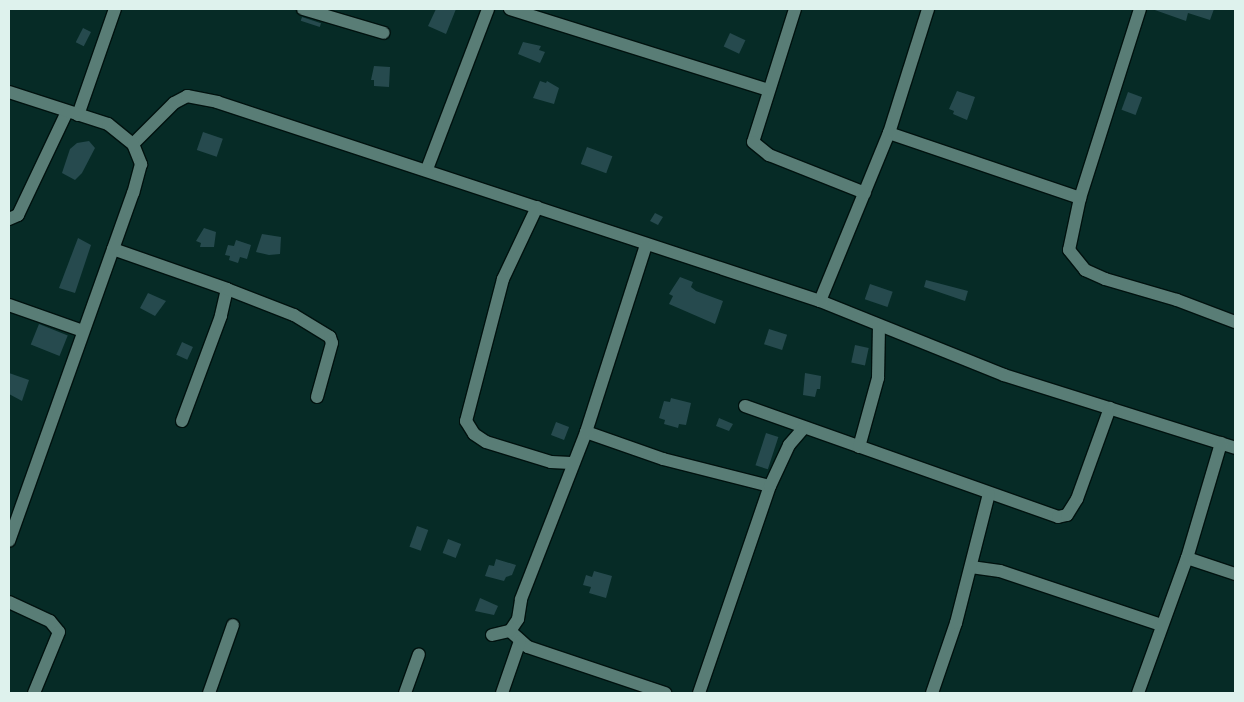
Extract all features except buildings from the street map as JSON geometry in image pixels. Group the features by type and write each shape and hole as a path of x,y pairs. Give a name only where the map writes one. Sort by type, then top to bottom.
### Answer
{"street":[{"path":"9,219 18,215 73,113 115,9"},
{"path":"303,9 384,34"},
{"path":"427,169 488,9"},
{"path":"510,9 768,90"},
{"path":"795,9 756,126 753,142 756,147 865,193"},
{"path":"820,300 889,133 928,9"},
{"path":"1140,9 1080,198 1070,250 1085,270 1105,279 1177,300 1235,322"},
{"path":"9,92 108,124 133,144 140,164 84,331 13,518 9,541"},
{"path":"133,144 162,112 187,96 217,102 427,169 646,246 820,300 878,326 1004,375 1235,448"},
{"path":"889,133 1080,198"},
{"path":"537,207 503,279 466,421 474,434 486,442 551,462 572,464"},
{"path":"492,635 510,631 518,619 521,599 586,432 646,246"},
{"path":"113,249 294,315 330,338 332,342 317,397"},
{"path":"182,422 221,316 226,289"},
{"path":"9,305 84,331"},
{"path":"858,447 878,378 878,326"},
{"path":"745,406 804,428 823,432 858,447 1058,517 1067,514 1077,499 1110,408"},
{"path":"699,693 770,486 789,445 804,428"},
{"path":"586,432 663,459 770,486"},
{"path":"1138,693 1161,625 1187,558 1221,443"},
{"path":"932,693 971,567 989,494"},
{"path":"1187,558 1235,574"},
{"path":"971,567 1000,571 1161,625"},
{"path":"9,602 50,621 59,632 34,693"},
{"path":"209,693 233,625"},
{"path":"510,631 528,647 665,693"},
{"path":"502,693 520,640"},
{"path":"405,693 419,654"}]}
